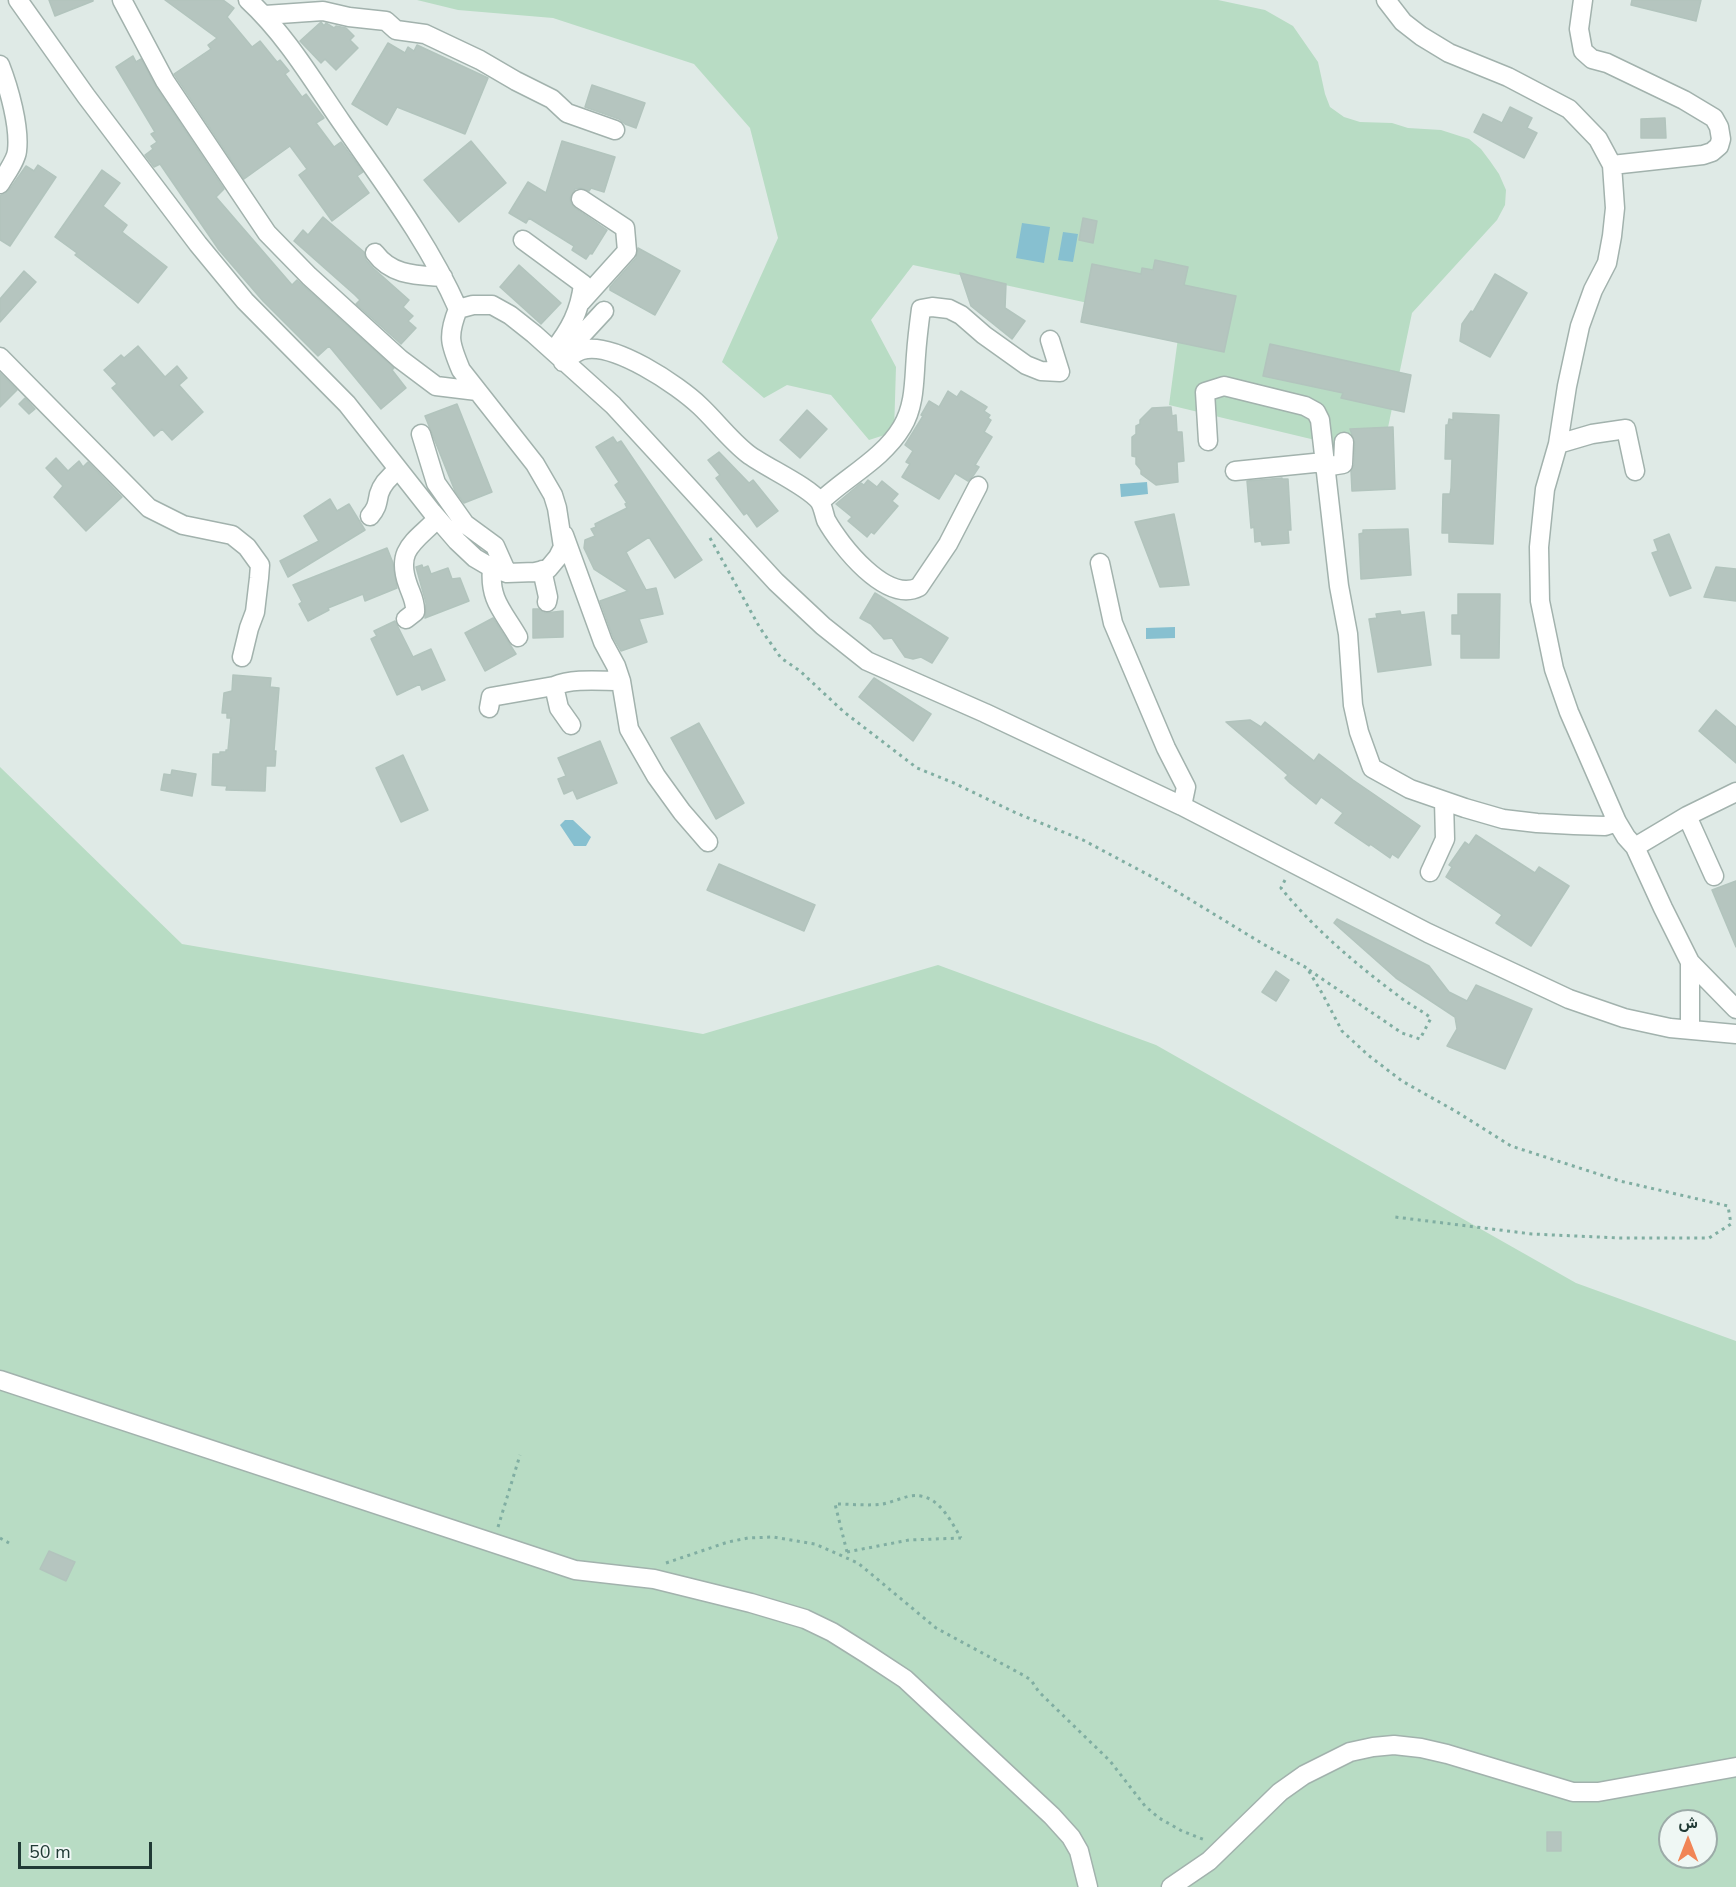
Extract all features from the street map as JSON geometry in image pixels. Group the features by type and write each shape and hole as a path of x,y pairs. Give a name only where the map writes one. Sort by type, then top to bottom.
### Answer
{"street":[{"path":"18,0 86,96 198,244 246,301 347,404 457,542 475,558 499,570 535,572 548,569 558,558 562,547 555,501 545,479 461,370 454,353 451,328 458,309 443,277 416,228 307,70 265,15 248,0"},
{"path":"122,0 165,81 267,233 309,276 400,359 436,386 477,391"},
{"path":"1386,0 1402,22 1449,53 1508,77 1569,109 1598,139 1612,165 1615,208 1607,263 1593,290 1580,326 1558,444 1545,489 1539,547 1540,602 1554,669 1569,712 1617,822 1635,847 1690,962 1736,1009"},
{"path":"1583,0 1580,29 1583,51 1592,59 1616,67 1684,100 1714,118 1719,127 1721,139 1719,146 1712,152 1703,155 1612,165"},
{"path":"265,15 323,11 349,17 386,21 396,30 425,34 480,60 552,99 567,113 615,130"},
{"path":"0,65 14,119 18,153 0,184"},
{"path":"581,199 625,228 627,251 581,302"},
{"path":"523,240 583,284 581,302 568,331 563,356"},
{"path":"375,253 381,261 396,272 443,277"},
{"path":"458,309 473,305 492,305 510,315 563,356 613,405 721,523 804,609 867,661 985,713 1182,806 1290,864 1428,933 1569,999 1624,1018 1670,1028 1736,1034"},
{"path":"820,502 838,485 864,467 902,427 912,402 921,309 932,307 949,309 962,315 984,335 1026,365 1041,371 1060,372 1050,340"},
{"path":"563,356 604,310"},
{"path":"563,356 583,349 599,350 642,366 682,390 714,432 736,444 750,456 798,485 820,502 826,519 842,543 867,571 892,588 903,591 919,587 948,543 978,486"},
{"path":"0,357 149,508 183,525 232,535 248,547 260,565 255,612 242,657"},
{"path":"1208,441 1205,392 1224,386 1305,406 1316,412 1320,420 1339,586 1348,634 1353,705 1364,749 1372,768 1410,789 1503,819 1537,824 1605,825 1617,822"},
{"path":"1558,444 1592,434 1626,429 1635,471"},
{"path":"421,434 435,483 465,524 495,546 499,570 491,583 498,608 518,637"},
{"path":"1235,471 1343,464 1344,442"},
{"path":"370,516 378,507 380,491 388,478 398,470"},
{"path":"406,619 415,612 415,603 404,574 402,560 408,545 437,519"},
{"path":"559,519 603,642 621,681 628,729 682,812 708,842"},
{"path":"1100,563 1113,623 1166,748 1186,788 1182,806"},
{"path":"542,570 547,602"},
{"path":"489,708 491,697 562,683 621,681"},
{"path":"554,686 559,708 571,725"},
{"path":"1635,847 1687,816 1736,792"},
{"path":"1430,872 1445,839 1444,801"},
{"path":"1687,816 1714,876"},
{"path":"1690,962 1690,1029"},
{"path":"0,1380 575,1570 641,1577 706,1591 805,1619 832,1632 905,1679 1052,1816 1071,1837 1079,1851 1088,1887"},
{"path":"1171,1887 1209,1861 1280,1792 1304,1775 1350,1752 1373,1747 1394,1745 1447,1754 1573,1792 1598,1792 1736,1767"}],"path":[{"path":"721,523 710,539 759,628 781,658 800,671 844,712 917,768 1016,813 1083,840 1158,880 1306,968 1402,1033 1420,1039 1431,1018 1361,966 1298,909 1281,888 1290,864"},
{"path":"1306,968 1342,1031 1402,1081 1511,1146 1620,1181 1728,1206 1731,1224 1709,1238 1620,1238 1532,1234 1395,1217"},
{"path":"493,1543 520,1455"},
{"path":"840,1553 847,1552 909,1540 961,1538 948,1516 935,1501 924,1496 912,1496 882,1504 836,1504 847,1552"},
{"path":"641,1577 664,1564 728,1542 748,1538 773,1537 797,1540 840,1553 875,1575 894,1594 936,1628 1031,1680 1039,1692 1110,1761 1145,1806 1160,1818 1182,1831 1223,1846"},
{"path":"0,1538 9,1543"}],"green space":[{"path":"417,0 1218,0 1265,10 1293,26 1318,62 1330,107 1344,117 1360,122 1392,123 1408,128 1441,130 1469,139 1481,149 1499,174 1506,190 1505,205 1497,220 1412,313 1382,456 1169,405 1180,323 913,265 871,320 896,367 894,432 869,440 831,395 787,385 764,398 722,362 778,238 750,128 694,64 553,18 458,10"},
{"path":"0,767 182,944 703,1034 938,965 1156,1045 1576,1283 1736,1341 1736,1887 0,1887"}],"water":[{"path":"1022,223 1050,227 1044,263 1016,258"},
{"path":"1063,232 1078,234 1073,262 1058,260"},
{"path":"1147,482 1148,494 1121,497 1120,484"},
{"path":"1175,627 1175,638 1146,639 1146,628"},
{"path":"565,820 573,820 591,837 586,846 574,846 560,825"}],"building":[{"path":"49,0 93,0 93,1 55,16"},
{"path":"165,0 223,0 234,8 227,17 252,47 260,41 277,62 280,60 289,71 285,74 302,97 306,94 324,118 316,123 334,147 341,142 363,172 357,176 369,193 332,221 299,175 307,169 290,146 244,179 174,74 211,49 208,45 217,38"},
{"path":"1632,0 1701,0 1696,21 1631,5"},
{"path":"321,22 324,26 326,23 334,28 336,26 346,28 354,36 350,40 358,48 336,70 325,59 321,63 300,41"},
{"path":"388,43 405,53 408,47 414,51 417,45 488,78 465,134 397,107 387,125 352,104"},
{"path":"133,56 136,62 141,59 156,87 224,189 216,197 292,285 297,280 394,368 392,370 406,388 381,409 329,346 318,356 263,301 219,250 160,164 154,167 145,155 153,149 151,146 157,142 151,134 155,132 116,67"},
{"path":"592,85 645,103 636,128 619,119 585,107"},
{"path":"1510,107 1532,118 1527,128 1537,133 1524,158 1474,132 1483,114 1502,123"},
{"path":"1665,118 1666,138 1641,138 1641,119"},
{"path":"471,141 506,183 459,222 424,180"},
{"path":"562,141 615,157 604,192 591,188 589,191 581,188 575,189 570,198 575,208 607,230 592,254 590,253 586,259 572,250 574,246 529,218 526,223 509,213 528,182 546,193"},
{"path":"38,165 56,177 10,246 0,240 0,196 9,190 26,166 34,171"},
{"path":"102,170 120,183 103,206 127,225 122,232 167,267 138,303 55,237"},
{"path":"323,217 364,252 366,260 373,268 409,300 403,307 413,316 408,321 416,328 401,344 356,304 360,300 355,295 294,241 303,230 308,235"},
{"path":"1083,218 1097,221 1093,243 1079,240"},
{"path":"638,248 680,271 655,315 610,290 610,287 636,258"},
{"path":"1155,260 1188,267 1184,285 1236,296 1224,352 1081,322 1092,264 1141,274 1142,268 1153,270"},
{"path":"519,265 561,303 541,324 500,287"},
{"path":"24,271 36,282 0,322 0,299"},
{"path":"960,273 1006,284 1005,308 1025,321 1012,339 971,306"},
{"path":"1495,274 1527,293 1490,357 1460,341 1462,324 1471,311 1473,312"},
{"path":"1270,344 1411,375 1404,412 1341,398 1343,393 1263,376"},
{"path":"138,346 165,377 177,366 187,378 179,385 203,412 172,440 162,429 154,436 112,388 117,384 104,370 121,355 124,358"},
{"path":"0,373 17,390 0,407"},
{"path":"948,391 957,397 961,391 987,407 984,411 990,415 988,418 991,420 984,432 992,437 975,465 979,467 973,476 968,481 955,473 939,499 902,477 910,464 906,462 913,451 905,445 923,416 921,415 929,401 939,407"},
{"path":"25,398 35,409 29,414 19,404"},
{"path":"457,404 492,492 464,503 455,491 425,416"},
{"path":"1171,407 1172,416 1176,415 1177,432 1182,432 1184,461 1177,462 1178,482 1156,485 1141,474 1136,464 1136,457 1132,456 1132,437 1136,434 1136,426 1140,424 1140,420 1152,408"},
{"path":"807,410 827,429 800,458 780,440"},
{"path":"1453,413 1499,415 1493,544 1449,542 1449,533 1442,533 1443,494 1450,494 1451,488 1452,459 1445,459 1446,425 1449,419 1453,420"},
{"path":"1393,427 1395,489 1352,491 1351,471 1354,465 1355,443 1350,429"},
{"path":"613,437 617,443 621,441 702,560 675,578 649,537 626,552 646,590 656,588 663,614 639,619 647,642 621,651 613,637 600,601 628,591 594,569 584,548 585,540 595,536 591,529 596,527 595,524 627,508 625,504 627,503 615,485 619,482 596,447"},
{"path":"719,452 749,483 753,480 778,511 757,527 747,513 744,515 716,478 720,475 708,460"},
{"path":"56,458 68,471 79,461 83,467 88,462 122,497 86,531 54,497 63,486 46,468"},
{"path":"1288,479 1291,530 1288,530 1289,543 1262,545 1261,541 1255,542 1254,527 1251,528 1247,481"},
{"path":"868,480 877,487 882,481 898,494 892,501 898,506 874,534 871,532 867,537 848,521 852,517 836,504"},
{"path":"330,499 337,511 349,504 365,530 288,577 280,561 319,541 304,516"},
{"path":"1174,514 1189,585 1160,587 1135,522"},
{"path":"1408,529 1411,575 1361,579 1359,534 1363,533 1363,530"},
{"path":"1669,534 1691,588 1670,596 1652,553 1658,551 1654,540"},
{"path":"387,548 393,563 397,588 365,601 363,594 328,608 329,610 308,621 293,585"},
{"path":"422,565 423,568 428,566 431,574 448,568 452,579 460,578 469,601 425,618 426,603 416,567"},
{"path":"1716,567 1736,569 1736,601 1704,597"},
{"path":"875,593 948,638 932,663 921,657 913,659 905,657 892,638 884,639 871,624 860,618"},
{"path":"1458,594 1500,594 1499,658 1461,658 1461,634 1452,634 1452,615 1458,615"},
{"path":"533,609 539,609 545,613 563,611 563,637 533,638"},
{"path":"1400,611 1401,615 1424,612 1431,665 1378,672 1369,619 1377,618 1376,614"},
{"path":"493,618 516,654 485,671 465,633"},
{"path":"395,621 413,657 431,649 445,680 422,690 420,684 397,695 371,639 377,636 374,631"},
{"path":"233,675 271,678 270,687 279,688 275,766 266,766 265,791 226,790 227,786 212,785 213,754 220,754 228,750 231,718 227,718 227,713 222,713 224,693 232,691"},
{"path":"874,678 931,714 913,741 859,697"},
{"path":"1716,710 1736,727 1736,763 1699,731"},
{"path":"1250,720 1261,727 1265,722 1314,761 1319,754 1420,826 1398,858 1392,854 1390,858 1335,823 1343,813 1321,797 1316,804 1285,778 1288,775 1226,722"},
{"path":"699,723 744,803 716,819 671,738"},
{"path":"600,741 617,783 577,799 573,790 564,794 558,779 566,776 558,758"},
{"path":"403,755 428,810 401,822 376,768"},
{"path":"172,770 196,774 192,796 161,790 164,774 171,775"},
{"path":"1476,835 1535,873 1539,867 1569,886 1531,946 1496,923 1502,915 1446,877 1452,867 1449,865 1465,842 1469,845"},
{"path":"719,864 815,905 804,931 707,890"},
{"path":"1736,881 1736,947 1712,890"},
{"path":"1337,919 1429,966 1449,992 1467,1001 1476,985 1532,1009 1505,1069 1447,1046 1457,1029 1455,1017 1396,978 1334,923"},
{"path":"1276,971 1289,980 1276,1001 1262,992"},
{"path":"49,1551 75,1562 66,1581 40,1569"},
{"path":"1547,1832 1561,1832 1561,1851 1547,1851"}]}
